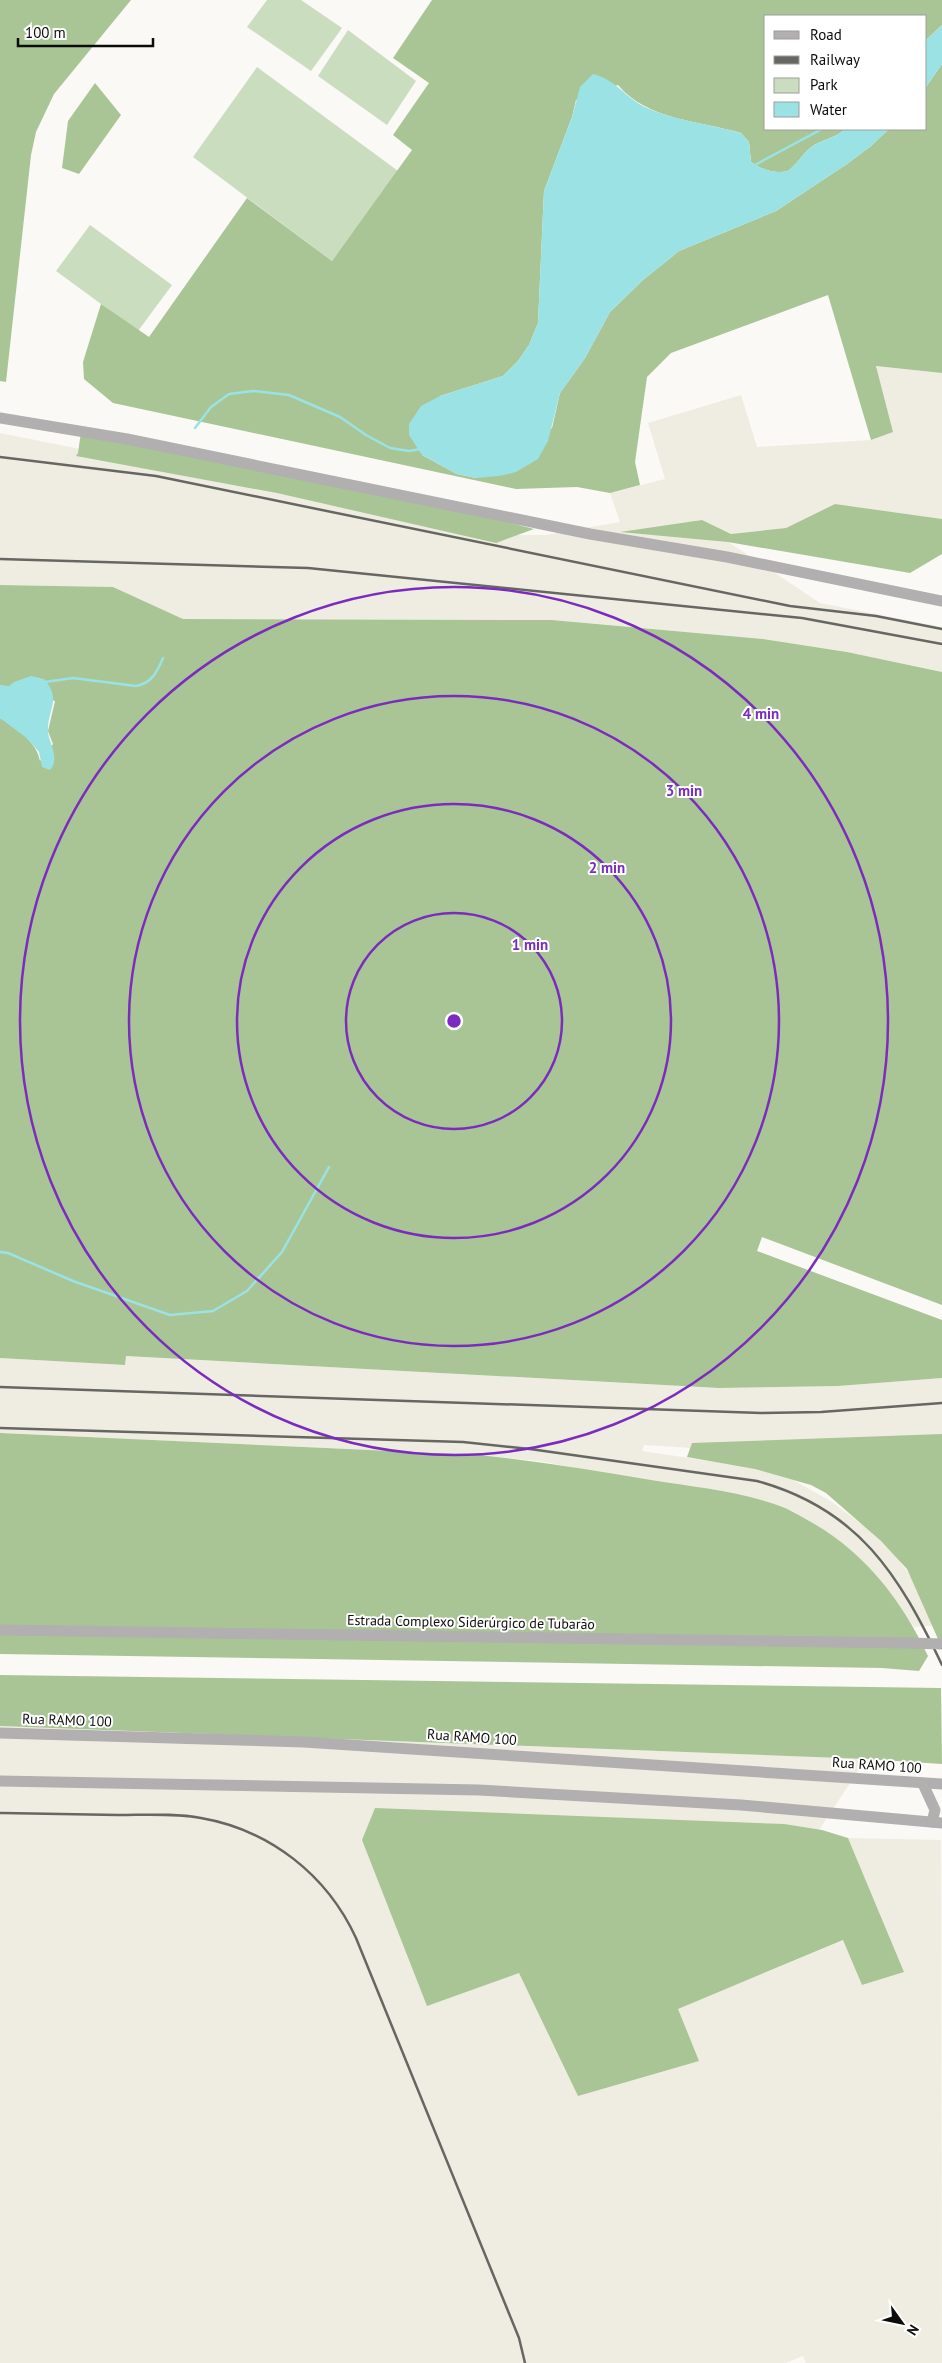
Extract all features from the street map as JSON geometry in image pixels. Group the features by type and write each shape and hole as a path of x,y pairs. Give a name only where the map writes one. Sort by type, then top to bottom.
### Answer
{"street":[{"path":"0,418 127,439 590,534 727,557 942,601"},
{"name":"Estrada Complexo Siderúrgico de Tubarão","path":"0,1630 942,1644"},
{"name":"Rua RAMO 100","path":"0,1734 294,1742 423,1748 942,1784"},
{"path":"0,1781 498,1791 741,1805 937,1822 935,1810 923,1784"}],"shaded area":[{"path":"876,366 942,373 942,519 835,504 786,528 731,534 702,520 697,521 820,603 942,627 942,672 847,652 763,639 552,620 183,619 113,587 0,585 0,433 511,535 546,535 620,522 610,493 665,479 648,423 741,395 757,447 871,440 893,432"},
{"path":"125,1356 719,1388 838,1386 942,1378 942,1440 722,1450 644,1445 642,1451 750,1467 793,1480 829,1500 867,1528 896,1556 920,1589 941,1625 914,1627 877,1576 849,1548 817,1525 782,1506 539,1461 479,1455 0,1433 0,1358 125,1365"},
{"path":"0,1726 866,1759 711,1993 677,2009 844,1940 862,1985 904,1972 848,1838 941,1840 942,2363 806,2363 803,2356 786,2363 0,2363"}],"green space":[{"path":"0,0 131,0 54,94 36,132 31,155 6,382 0,381"},
{"path":"267,0 301,0 342,28 311,71 247,27"},
{"path":"432,0 942,0 942,25 927,39 927,15 764,15 764,130 844,130 810,148 788,171 769,171 751,162 749,142 741,133 675,118 659,112 644,106 630,97 618,85 576,100 572,117 544,191 538,323 529,345 518,361 503,376 440,396 422,455 457,474 476,478 552,428 560,393 585,358 610,312 643,280 679,251 776,211 847,164 888,130 927,130 927,86 942,64 942,373 876,366 893,432 871,440 828,295 671,353 647,377 635,462 640,485 610,493 577,487 516,489 113,403 84,379 83,362 101,304 149,337 247,198 332,261 412,150 393,135 429,83 393,58"},
{"path":"348,30 416,81 387,125 318,76"},
{"path":"257,67 398,171 332,261 193,157"},
{"path":"95,83 121,115 79,174 62,168 68,121"},
{"path":"90,225 172,285 138,331 56,271"},
{"path":"81,432 534,529 496,543 277,493 76,456"},
{"path":"835,504 942,519 942,554 910,573 728,542 620,532 702,520 731,534 786,528"},
{"path":"0,585 113,587 183,619 552,620 763,639 847,652 942,672 942,1305 762,1237 757,1251 942,1320 942,1378 838,1386 719,1388 126,1356 125,1365 0,1358 0,718 13,726 30,741 40,761 53,744 48,731 55,701 0,685"},
{"path":"0,1433 479,1455 586,1469 749,1497 783,1507 825,1530 844,1544 877,1576 892,1595 905,1614 928,1656 919,1671 882,1668 0,1654"},
{"path":"942,1434 942,1648 907,1569 881,1541 826,1493 811,1485 755,1469 687,1457 692,1443"},
{"path":"0,1675 941,1688 942,1764 866,1759 0,1726"},
{"path":"375,1808 784,1824 822,1830 848,1838 904,1972 862,1985 843,1940 678,2009 699,2061 578,2096 519,1973 427,2006 362,1840"}],"water":[{"path":"942,25 942,64 927,86 927,39"},
{"path":"593,74 608,80 647,108 681,119 741,133 749,142 751,162 773,172 788,171 810,148 844,130 888,130 847,164 776,211 679,251 643,280 610,312 585,358 560,393 548,441 538,459 516,472 499,476 476,478 457,474 422,455 409,435 409,424 421,406 440,396 503,376 518,361 529,345 538,323 544,191 572,117 580,87"},
{"path":"31,676 44,679 52,693 53,704 48,730 54,760 50,770 42,767 39,752 28,739 0,718 0,685 9,686 14,682"}],"waterway":[{"path":"753,166 820,130"},
{"path":"195,428 211,407 229,394 253,391 289,395 340,417 366,435 390,448 409,451 421,449"},
{"path":"45,682 73,678 136,686 142,685 150,680 163,658"},
{"path":"0,1252 8,1253 73,1281 170,1315 213,1311 247,1291 282,1252 329,1167"}],"railway":[{"path":"0,457 156,476 790,606 876,616 942,629"},
{"path":"0,559 308,568 802,618 942,644"},
{"path":"0,1387 761,1413 821,1412 942,1403"},
{"path":"0,1428 463,1442 530,1449 757,1481 792,1493 823,1509 849,1528 872,1550 909,1602 942,1665"},
{"path":"0,1813 170,1815 201,1818 226,1824 250,1833 273,1845 294,1859 312,1876 329,1894 344,1915 356,1938 519,2338 525,2363"}]}
